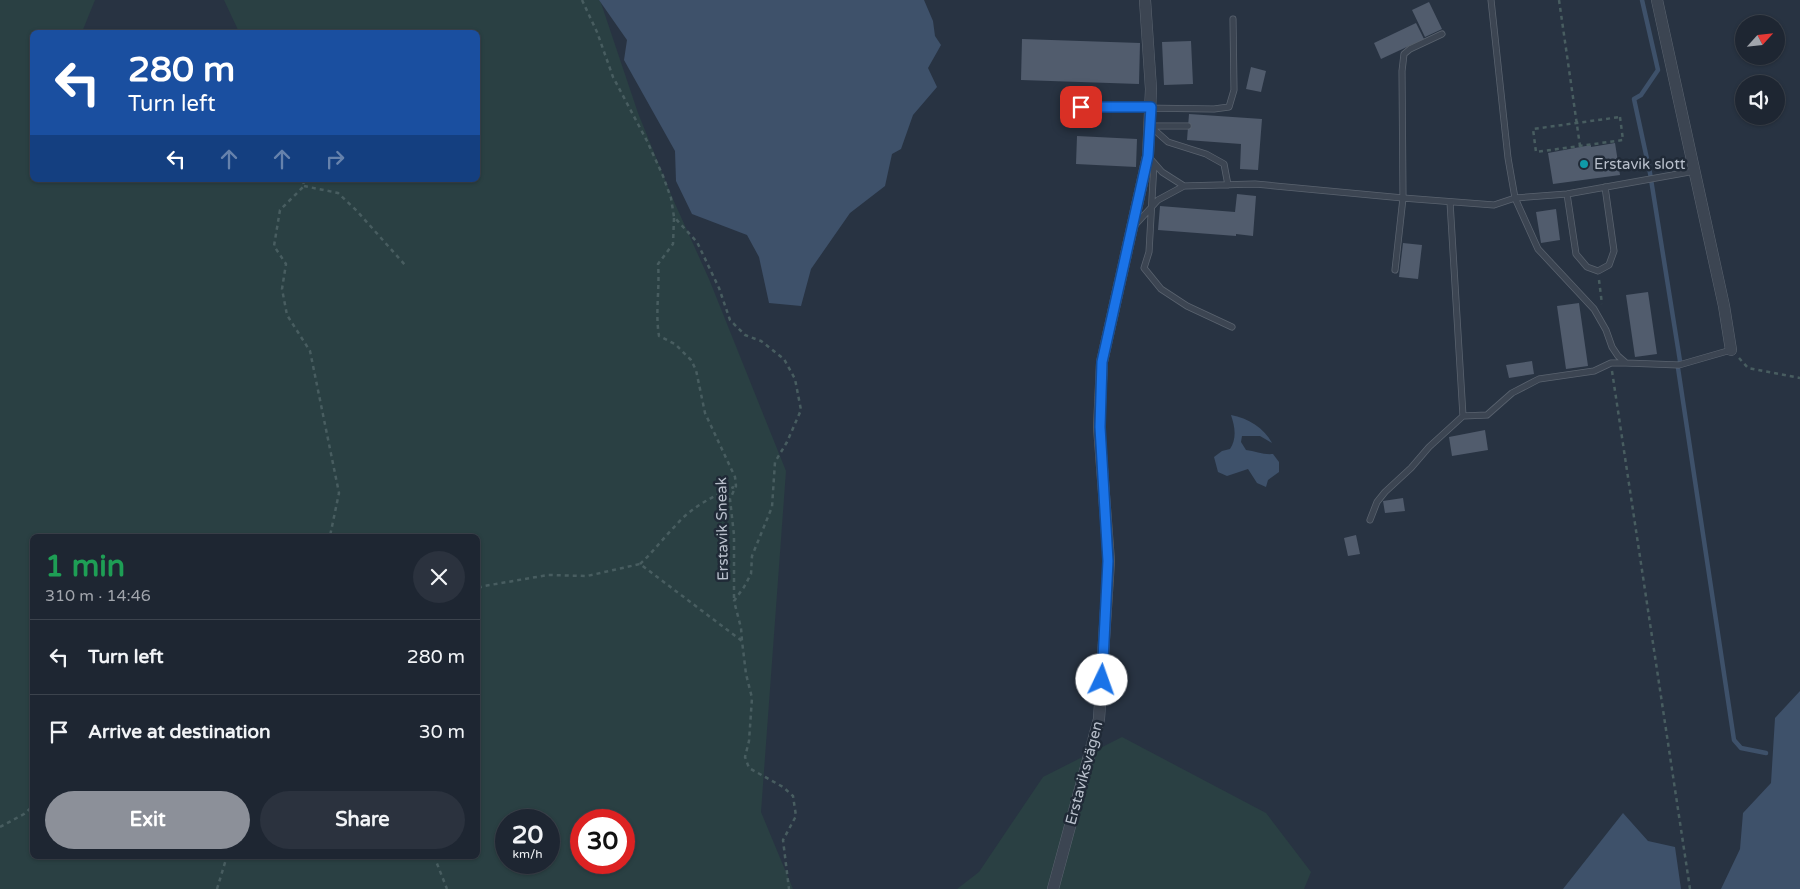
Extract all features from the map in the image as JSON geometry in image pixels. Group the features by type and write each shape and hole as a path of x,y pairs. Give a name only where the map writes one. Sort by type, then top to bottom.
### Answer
{"street":[{"name":"Erstaviksvägen","path":"1053,889 1099,719 1108,561 1100,427 1102,362 1131,229 1151,160 1151,89 1145,0"},
{"path":"1657,0 1724,306 1731,350"}],"lane":[{"path":"1491,0 1508,158 1515,198 1538,249 1594,309 1606,330 1612,347 1626,363"},
{"path":"1064,107 1214,109 1229,107 1234,90 1233,19"},
{"path":"1396,270 1404,198 1402,71 1404,54 1410,49 1442,34"},
{"path":"1150,126 1168,142 1206,154 1224,164 1228,185"},
{"path":"1150,126 1188,126"},
{"path":"1151,160 1162,172 1184,186"},
{"path":"1151,160 1153,205 1149,252 1144,268 1161,289 1186,306 1232,328"},
{"path":"1131,229 1158,200 1184,186 1255,184 1450,202 1494,204 1515,198 1567,194 1695,171"},
{"path":"1567,194 1576,254 1587,267 1598,271 1609,265 1614,251 1605,187"},
{"path":"1450,202 1463,416"},
{"path":"1370,520 1377,502 1385,492 1411,468 1429,447 1463,416 1487,415 1512,393 1539,379 1594,371 1611,363 1680,365 1731,350"}],"path":[{"name":"Erstavik Sneak","path":"582,0 597,32 613,77 644,133 671,198 674,217 673,244 658,264 660,283 656,321 660,336 675,344 691,360 696,370 705,413 735,476 736,486 730,499 734,535 734,601 741,628 746,674 752,698 749,741 745,757 749,768 783,787 793,796 796,816 783,840 789,889"},
{"path":"1558,0 1580,146"},
{"path":"1620,117 1623,140 1580,146 1536,152 1533,129 1620,117"},
{"path":"303,182 304,186"},
{"path":"304,186 338,193 357,211 405,265"},
{"path":"304,186 280,210 274,246 286,264 282,289 287,315 310,351 339,493 330,534"},
{"path":"674,217 697,242 719,288 730,320 745,336 761,341 784,358 794,379 801,410 787,442 775,462 772,507 752,556 751,574 734,601"},
{"path":"1598,271 1606,330"},
{"path":"1731,350 1748,368 1800,378"},
{"path":"1611,363 1690,889"},
{"path":"480,587 548,575 588,576 640,564 661,544 678,522 695,508 715,495 736,486"},
{"path":"640,564 742,641"},
{"path":"0,827 30,809"},
{"path":"217,889 226,859"},
{"path":"435,859 447,889"}],"green space":[{"path":"0,0 95,0 83,30 30,30 30,182 480,182 480,30 238,30 224,0 600,0 638,113 672,197 709,279 786,471 761,812 793,889 0,889"},
{"path":"1122,737 1266,813 1311,872 1304,889 957,889 979,872 1043,777"}],"water":[{"path":"599,0 924,0 933,21 935,36 941,45 928,68 937,87 913,115 901,149 892,154 885,186 850,213 811,269 801,306 769,303 759,257 747,235 692,214 676,181 675,151 624,60 627,40"},
{"path":"1231,415 1255,424 1272,443 1260,436 1242,436 1241,442 1246,450 1273,454 1279,462 1279,472 1268,480 1266,487 1257,483 1248,469 1227,476 1218,472 1214,457 1222,451 1230,449 1234,441"},
{"path":"1800,691 1800,889 1721,889 1740,849 1743,813 1771,783 1775,718"},
{"path":"1623,813 1648,841 1675,847 1681,889 1563,889"}],"building":[{"path":"1429,2 1442,29 1425,37 1412,10"},
{"path":"1416,23 1424,39 1381,59 1374,43"},
{"path":"1022,39 1140,43 1139,84 1021,80"},
{"path":"1191,41 1193,84 1164,85 1162,42"},
{"path":"1251,67 1266,71 1261,92 1246,89"},
{"path":"1189,114 1262,119 1258,170 1240,169 1241,144 1187,140"},
{"path":"1077,136 1137,139 1136,167 1076,164"},
{"name":"Erstavik slott","path":"1615,143 1620,175 1553,184 1548,153 1591,145 1591,147"},
{"path":"1237,194 1256,196 1253,236 1158,230 1160,206 1235,212"},
{"path":"1556,209 1560,240 1541,243 1536,212"},
{"path":"1403,243 1422,245 1418,279 1399,277"},
{"path":"1648,292 1657,354 1635,357 1626,295"},
{"path":"1579,303 1588,366 1566,369 1557,306"},
{"path":"1532,361 1534,374 1509,378 1506,365"},
{"path":"1485,430 1488,450 1452,456 1449,437"},
{"path":"1403,498 1405,511 1385,513 1383,501"},
{"path":"1356,535 1360,554 1348,556 1344,538"}],"waterway":[{"path":"1642,0 1658,70 1641,95 1634,99 1650,173 1680,361 1678,368 1734,740 1741,748 1766,753"}],"place":[{"name":"Erstavik slott","path":"1584,164"}],"route":[{"path":"1081,107 1151,107 1148,156 1102,362 1100,447 1108,561 1102,680"}]}
